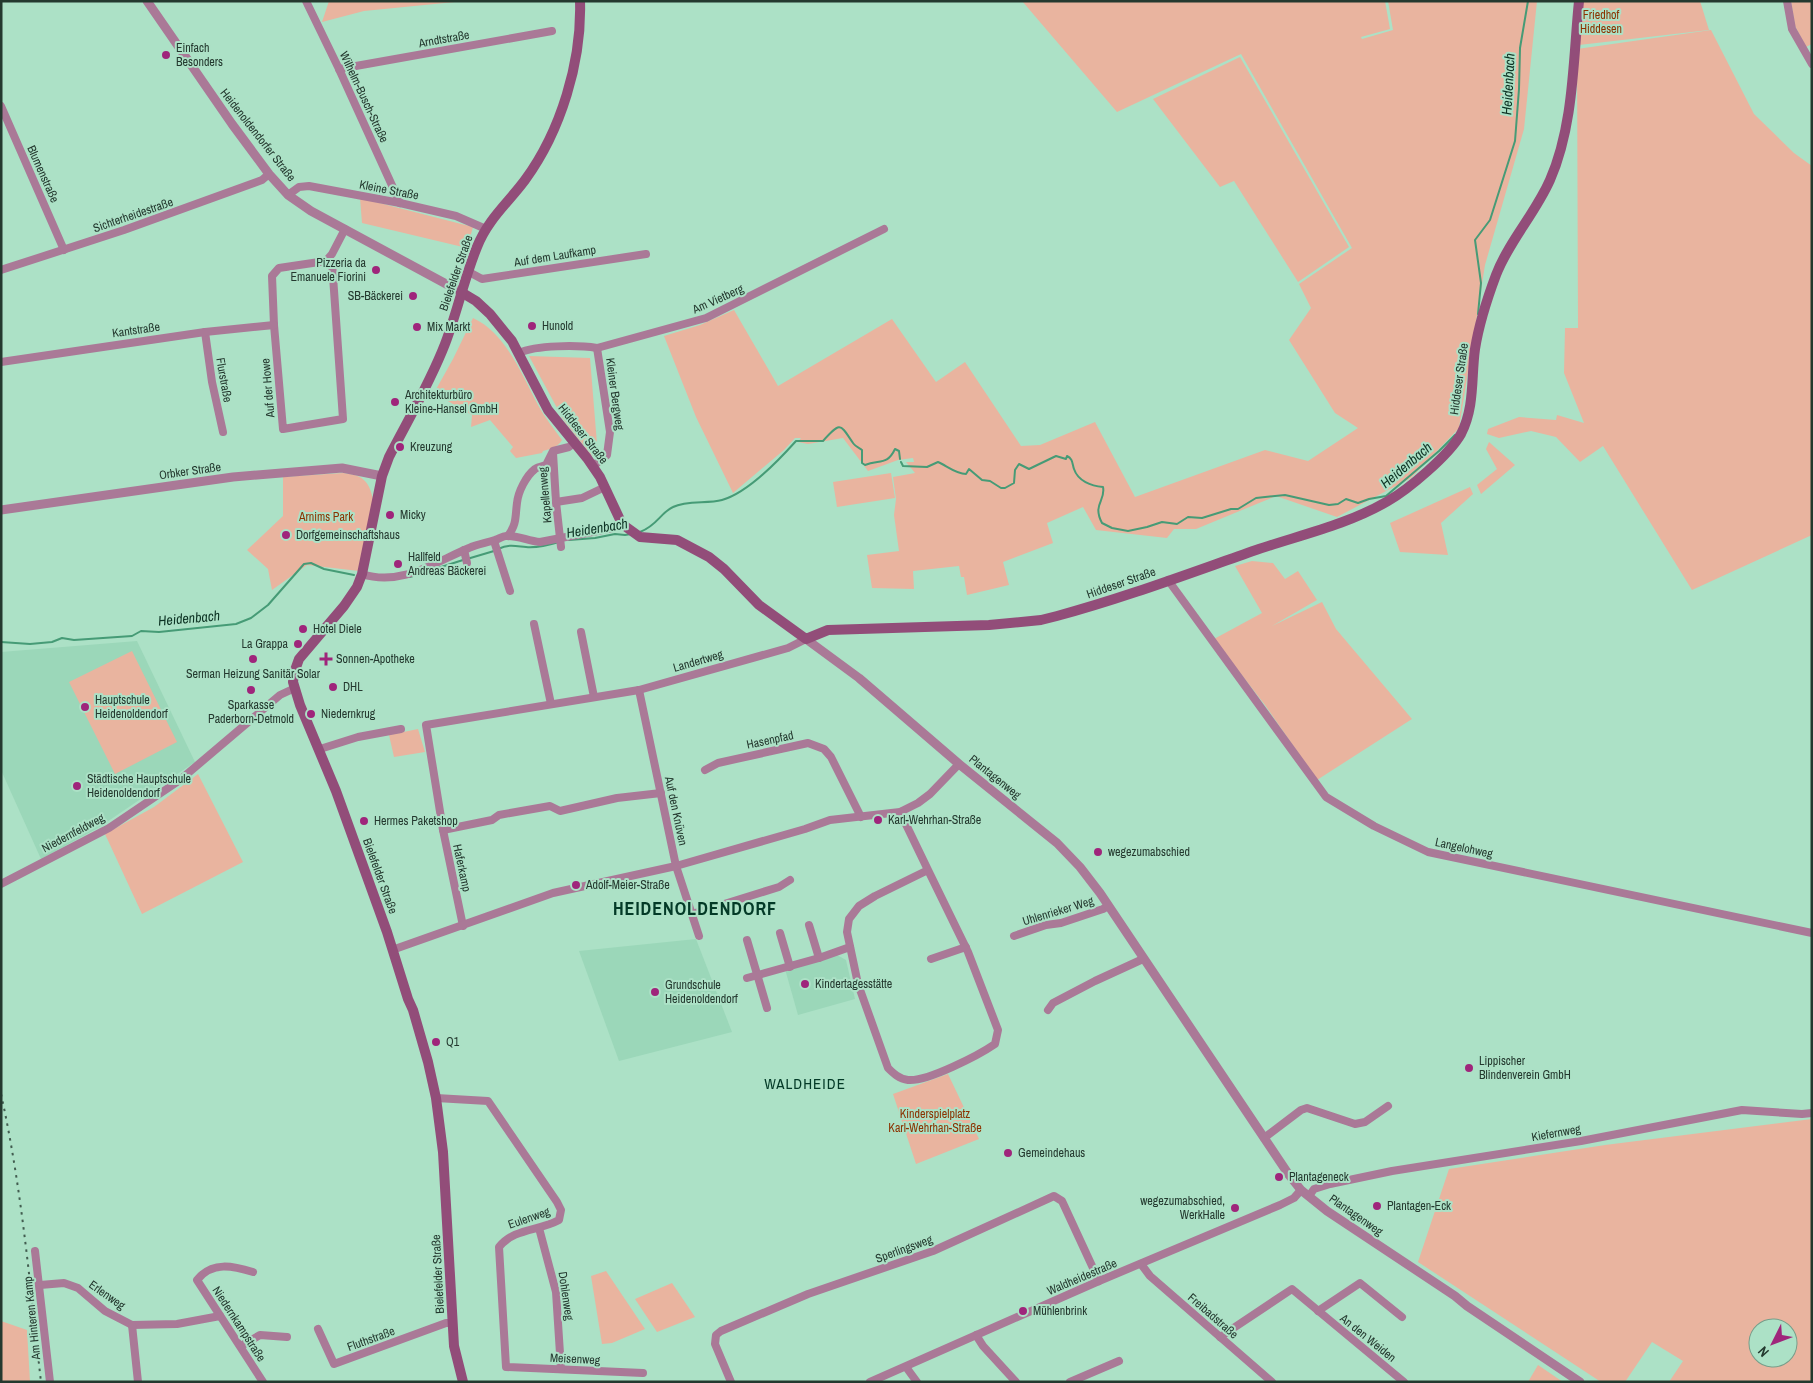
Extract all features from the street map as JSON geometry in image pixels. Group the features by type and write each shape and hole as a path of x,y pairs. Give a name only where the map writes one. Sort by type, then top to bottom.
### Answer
{"main road":[{"name":"Bielefelder Straße","path":"462,1382 455,1352 452,1323 446,1189 436,1098 416,1018 336,791 295,688 293,678 299,659 344,606 357,587 362,574 382,476 389,457 445,344 476,247 504,203 525,180 539,159 564,105 573,70 580,27 580,1"},
{"name":"Hiddeser Straße","path":"461,292 476,301 490,314 512,341 548,410 593,466 622,524 634,534 677,540 702,552 724,569 760,605 806,639 818,633 834,630 990,625 1040,620 1079,610 1331,526 1370,510 1403,491 1456,443 1468,419 1471,405 1475,350 1486,304 1505,256 1551,178 1561,146 1568,117 1578,1"}],"street":[{"name":"Heidenoldendorfer Straße","path":"147,1 181,49 202,84 269,174 288,195 311,211 461,292"},
{"name":"Wilhelm-Busch-Straße","path":"306,1 400,203"},
{"path":"1787,1 1792,29 1812,64"},
{"name":"Arndtstraße","path":"339,69 552,31"},
{"name":"Blumenstraße","path":"1,106 64,250"},
{"name":"Sichterheidestraße","path":"1,270 64,250 262,180 269,174"},
{"name":"Kleine Straße","path":"288,195 299,187 309,186 400,203 456,216 486,229"},
{"path":"329,258 345,229"},
{"name":"Am Vietberg","path":"519,353 528,349 584,346 597,348 706,318 884,229"},
{"name":"Auf dem Laufkamp","path":"468,272 482,279 646,254"},
{"name":"Auf der Howe","path":"329,258 332,262 343,419 283,429 271,282 279,268 321,263 329,258"},
{"name":"Kantstraße","path":"1,362 205,332 274,325"},
{"name":"Flurstraße","path":"205,332 212,382 223,432"},
{"name":"Kleiner Bergweg","path":"593,466 607,455 610,432 597,348"},
{"path":"508,536 516,524 517,502 521,490 535,469 546,464 553,451 569,447 574,443"},
{"name":"Kapellenweg","path":"553,451 561,547"},
{"name":"Orbker Straße","path":"1,510 233,477 342,468 382,476"},
{"path":"556,502 582,498 605,487"},
{"path":"496,546 504,536 529,542 540,542 613,528 622,524"},
{"path":"362,574 385,578 426,572 478,544 496,546"},
{"path":"496,546 510,591"},
{"path":"464,550 466,561"},
{"name":"Langelohweg","path":"1168,580 1326,797 1374,826 1428,852 1812,933"},
{"path":"534,624 551,704"},
{"path":"581,632 594,698"},
{"name":"Landertweg","path":"426,725 639,690 788,648 806,639"},
{"name":"Plantagenweg","path":"806,639 859,678 958,764 1064,850 1090,878 1264,1138 1301,1190 1357,1231 1580,1382"},
{"name":"Niedernfeldweg","path":"1,884 112,826 180,780 280,695 295,688"},
{"name":"Auf den Knüven","path":"639,690 676,866 699,936"},
{"name":"Haferkamp","path":"426,725 443,830 463,926"},
{"path":"320,749 358,737 401,729"},
{"name":"Hasenpfad","path":"705,770 718,763 808,743 824,748 831,757 861,817"},
{"path":"392,950 553,893 676,866 805,830 830,820 900,812 918,803 930,794 958,764"},
{"path":"443,830 492,820 499,815 550,806 560,811 617,798 661,793"},
{"path":"900,812 966,947 998,1030 995,1044 984,1052 947,1068 919,1078 907,1080 893,1074 888,1068 858,984 847,932 850,919 859,906 928,870"},
{"path":"692,914 780,888 790,880"},
{"name":"Uhlenrieker Weg","path":"1014,936 1046,925 1061,923 1108,906"},
{"path":"809,926 819,958"},
{"path":"780,933 790,966"},
{"path":"747,940 767,1008"},
{"path":"747,978 819,958 850,947"},
{"path":"931,959 966,947"},
{"path":"1048,1010 1053,1003 1143,959"},
{"name":"Eulenweg","path":"436,1098 488,1101 561,1210 559,1220 510,1236 498,1247 506,1367"},
{"path":"1264,1138 1301,1110 1307,1108 1355,1124 1365,1122 1388,1106"},
{"name":"Kiefernweg","path":"1309,1196 1314,1189 1365,1177 1580,1141 1742,1110 1812,1113"},
{"name":"Waldheidestraße","path":"870,1382 1099,1280 1141,1264 1294,1198 1301,1190"},
{"name":"Sperlingsweg","path":"731,1382 715,1344 716,1335 721,1331 808,1294 933,1251 1054,1196 1062,1201 1099,1280"},
{"name":"Dohlenweg","path":"539,1228 556,1292 561,1369"},
{"name":"Am Hinteren Kamp","path":"35,1251 50,1382"},
{"name":"Freibadstraße","path":"1141,1264 1150,1276 1272,1382"},
{"name":"Niedernkampstraße","path":"253,1272 235,1267 218,1266 201,1275 197,1280 263,1382"},
{"name":"An den Weiden","path":"1318,1311 1360,1283 1402,1317"},
{"name":"Erlenweg","path":"40,1285 64,1284 78,1288 105,1311 132,1325 177,1324 220,1316"},
{"name":"An den Weiden","path":"1220,1337 1292,1290 1404,1382"},
{"name":"Fluthstraße","path":"318,1329 334,1364 452,1323"},
{"path":"132,1325 138,1382"},
{"path":"241,1346 260,1335 287,1337"},
{"path":"976,1335 983,1346 1016,1382"},
{"path":"1070,1382 1119,1361"},
{"path":"906,1366 917,1382"},
{"name":"Meisenweg","path":"506,1367 643,1373"}],"shaded area":[{"name":"Hauptschule Heidenoldendorf","path":"137,641 195,762 98,828 41,859 1,770 1,652"},
{"name":"Grundschule Heidenoldendorf","path":"696,939 732,1032 619,1061 579,951"},
{"path":"837,955 846,960 855,999 798,1015 785,969"}],"green space":[{"path":"329,1 465,1 364,11 322,22"},
{"path":"1022,1 1385,1 1390,29 1361,37 1362,39 1393,30 1388,1 1537,1 1524,129 1485,265 1459,428 1411,478 1337,517 1276,496 1196,529 1174,529 1167,538 1096,530 1083,507 1047,523 1053,543 1003,562 1009,585 967,595 964,577 961,577 959,566 913,571 914,589 872,588 867,555 899,551 894,515 896,499 893,477 915,473 906,462 914,462 913,458 898,460 868,471 843,438 808,444 798,442 801,438 795,438 784,450 733,493 696,417 664,336 700,325 734,310 778,386 892,319 936,382 965,362 1021,446 1040,445 1095,422 1135,497 1265,450 1308,461 1358,428 1335,413 1289,340 1311,308 1299,284 1352,248 1241,54 1117,112"},
{"name":"Friedhof Hiddesen","path":"1581,1 1700,1 1709,30 1579,45"},
{"path":"1791,1 1812,1 1812,44 1806,47 1795,26"},
{"path":"1711,30 1754,114 1794,153 1812,166 1812,535 1692,590 1603,446 1580,462 1556,437 1531,431 1499,438 1487,434 1488,429 1519,417 1556,420 1557,415 1584,423 1564,373 1565,328 1578,328 1577,49"},
{"path":"1240,57 1349,247 1298,282 1234,181 1220,187 1153,99"},
{"path":"360,198 473,227 467,248 362,223"},
{"path":"473,318 495,334 512,356 541,410 562,440 556,446 542,453 516,458 510,451 513,447 490,420 471,427 472,415 434,393"},
{"path":"529,356 590,358 598,456 592,456 563,419"},
{"path":"1489,442 1515,465 1481,494 1477,485 1497,469 1486,449"},
{"name":"Arnims Park","path":"343,473 355,475 364,480 369,487 373,499 359,571 307,565 272,590 268,569 247,550 283,516 283,477"},
{"path":"891,473 895,498 837,507 833,482"},
{"path":"1470,487 1473,494 1441,523 1448,555 1400,552 1390,523"},
{"path":"1252,561 1273,563 1285,579 1298,571 1317,600 1272,626 1322,602 1336,629 1412,719 1317,780 1265,705 1214,639 1262,613 1235,566"},
{"path":"132,651 177,742 115,774 69,682"},
{"path":"418,729 425,752 394,757 389,735"},
{"path":"198,774 243,862 142,914 105,834 154,807"},
{"name":"Kinderspielplatz Karl-Wehrhan-Straße","path":"948,1074 979,1139 916,1164 893,1094"},
{"path":"1812,1119 1812,1382 1669,1382 1683,1361 1652,1342 1625,1382 1601,1382 1418,1262 1449,1169 1605,1145"},
{"path":"606,1271 645,1329 612,1343 602,1344 591,1276"},
{"path":"672,1283 695,1317 657,1332 635,1299"},
{"path":"1,1321 27,1330 30,1382 1,1382"},
{"path":"1538,1365 1563,1382 1528,1382"}],"waterway":[{"name":"Heidenbach","path":"1478,314 1481,283 1475,240 1490,220 1515,141 1520,48 1528,1"},
{"name":"Heidenbach","path":"640,532 651,526 673,507 722,500 732,496 762,475 796,441 823,441 833,430 840,427 854,444 862,450 862,463 865,465 886,460 895,449 899,451 900,459"},
{"name":"Heidenbach","path":"901,462 903,466 927,467 938,462 962,474 966,474 969,469 982,480 990,481 1001,488 1005,488 1014,483 1015,470 1019,464 1029,469 1056,456 1066,459 1067,456 1082,480 1103,487 1103,496 1098,511 1102,523 1112,528 1128,531 1162,522 1177,524 1188,517 1202,518 1231,509 1238,509 1256,498 1285,495 1329,505 1338,504 1346,499 1358,503 1386,496 1455,435"},
{"name":"Heidenbach","path":"569,540 615,534 631,534"},
{"name":"Heidenbach","path":"498,549 509,546 539,547 559,542"},
{"name":"Heidenbach","path":"467,559 494,551"},
{"name":"Heidenbach","path":"410,577 463,560"},
{"name":"Heidenbach","path":"1,642 30,644 52,642 62,638 74,640 132,636 141,631 159,632 236,624 251,618 268,605 304,564 311,563 324,569 354,575"}],"railway":[{"path":"1,1094 15,1166 41,1382"}],"place":[{"name":"Einfach Besonders","path":"166,55"},
{"name":"Pizzeria da Emanuele Fiorini","path":"376,270"},
{"name":"SB-Bäckerei","path":"413,296"},
{"name":"Hunold","path":"532,326"},
{"name":"Mix Markt","path":"417,327"},
{"name":"Architekturbüro Kleine-Hansel GmbH","path":"395,402"},
{"name":"Kreuzung","path":"400,447"},
{"name":"Micky","path":"390,515"},
{"name":"Dorfgemeinschaftshaus","path":"286,535"},
{"name":"Hallfeld Andreas Bäckerei","path":"398,564"},
{"name":"Hotel Diele","path":"303,629"},
{"name":"La Grappa","path":"298,644"},
{"name":"Serman Heizung Sanitär Solar","path":"253,659"},
{"name":"Sonnen-Apotheke","path":"326,659"},
{"name":"DHL","path":"333,687"},
{"name":"Sparkasse Paderborn-Detmold","path":"251,690"},
{"name":"Hauptschule Heidenoldendorf","path":"85,707"},
{"name":"Niedernkrug","path":"311,714"},
{"name":"Städtische Hauptschule Heidenoldendorf","path":"77,786"},
{"name":"Karl-Wehrhan-Straße","path":"878,820"},
{"name":"Hermes Paketshop","path":"364,821"},
{"name":"wegezumabschied","path":"1098,852"},
{"name":"Adolf-Meier-Straße","path":"576,885"},
{"name":"Kindertagesstätte","path":"805,984"},
{"name":"Grundschule Heidenoldendorf","path":"655,992"},
{"name":"Q1","path":"436,1042"},
{"name":"Lippischer Blindenverein GmbH","path":"1469,1068"},
{"name":"Gemeindehaus","path":"1008,1153"},
{"name":"Plantageneck","path":"1279,1177"},
{"name":"Plantagen-Eck","path":"1377,1206"},
{"name":"wegezumabschied, WerkHalle","path":"1235,1208"},
{"name":"Mühlenbrink","path":"1023,1311"}],"district":[{"name":"HEIDENOLDENDORF","path":"695,908"},
{"name":"WALDHEIDE","path":"805,1083"}]}
